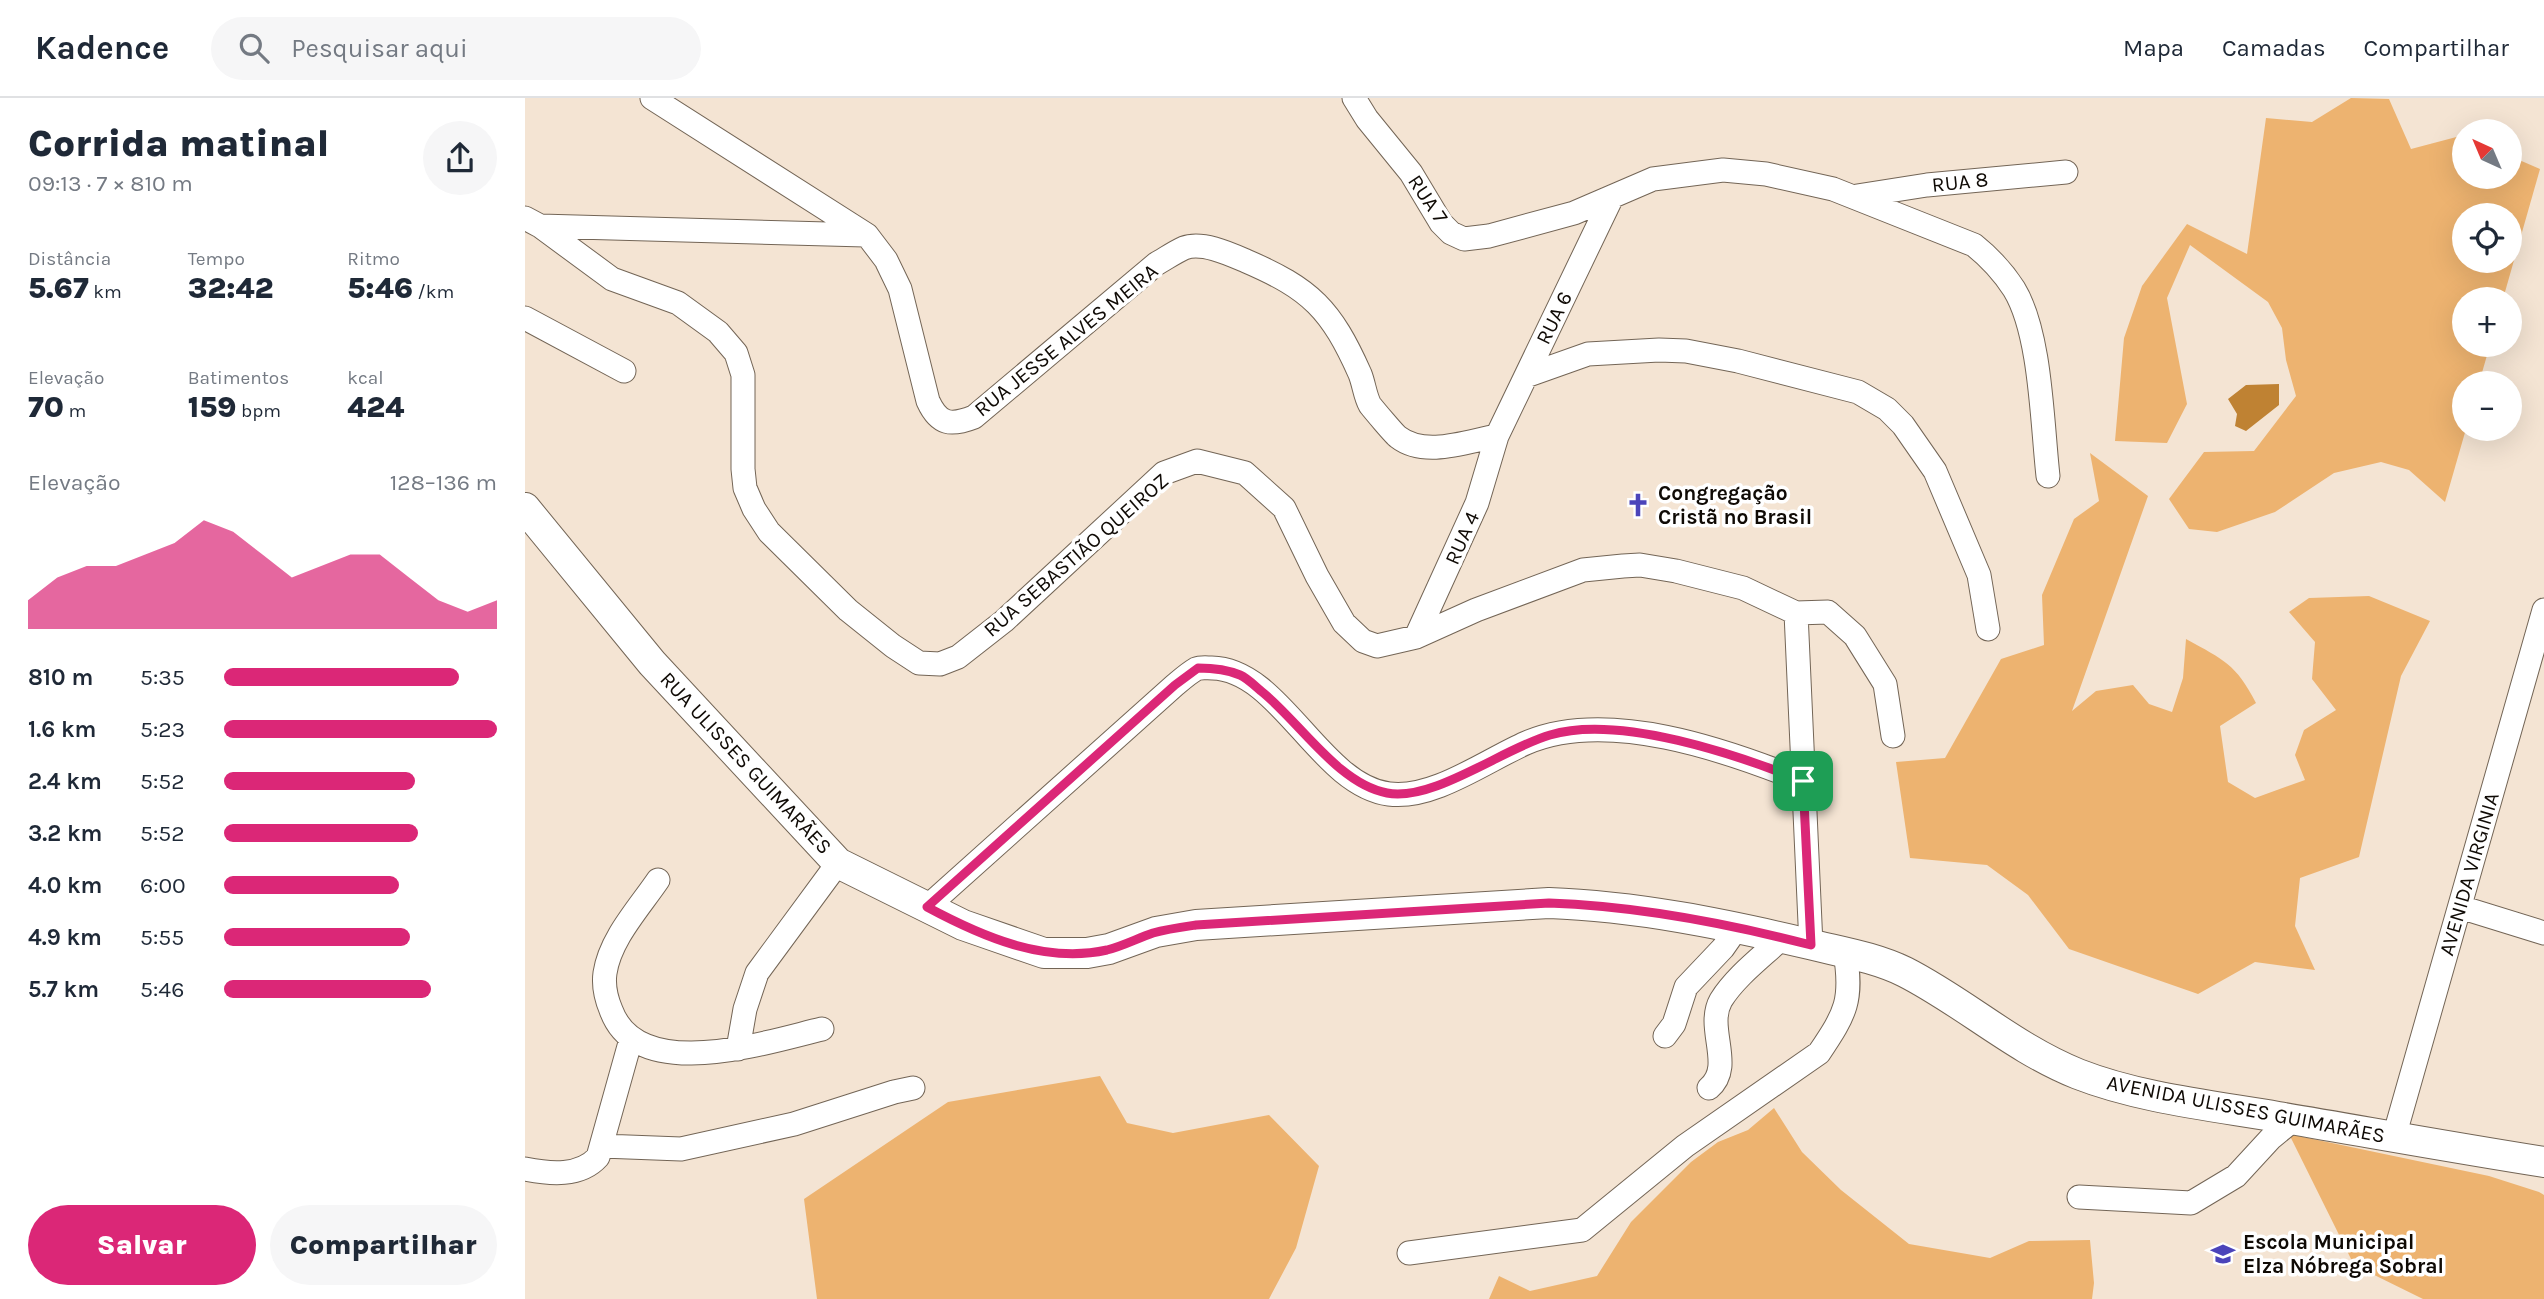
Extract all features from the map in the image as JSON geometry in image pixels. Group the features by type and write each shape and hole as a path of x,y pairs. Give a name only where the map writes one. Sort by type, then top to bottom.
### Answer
{"main road":[{"name":"RUA ULISSES GUIMARÃES","path":"525,508 652,663 838,863 997,939 1044,953 1062,954 1109,950 1156,932 1196,925 1549,903 1593,904 1797,941"},
{"name":"AVENIDA ULISSES GUIMARÃES","path":"1797,941 1845,951 1913,976 2046,1058 2076,1073 2119,1088 2544,1162"}],"street":[{"path":"652,98 866,235"},
{"name":"RUA 7","path":"1354,98 1367,119 1411,173 1441,223 1451,233 1464,239 1489,236 1574,214 1611,199"},
{"path":"1611,199 1653,178 1723,170 1798,180 1856,196 1974,244 2015,290 2033,342 2048,476"},
{"name":"RUA 8","path":"1856,196 1927,185 2066,172"},
{"name":"RUA 6","path":"1497,436 1611,199"},
{"path":"532,222 866,235"},
{"name":"RUA SEBASTIÃO QUEIROZ","path":"532,222 613,279 678,303 718,331 736,353 743,375 743,469 745,488 754,509 769,532 848,610 919,663 940,664 958,657 1004,621 1164,473 1197,461 1245,473 1284,508 1317,576 1344,623 1363,641 1377,646 1416,637 1476,610 1583,570 1623,566 1676,570 1743,588 1796,613 1828,612 1854,636 1885,684 1893,736"},
{"name":"RUA JESSE ALVES MEIRA","path":"866,235 886,260 900,289 927,401 934,414 943,421 959,423 974,417 1156,264 1187,247 1218,249 1279,275 1318,303 1337,330 1360,375 1370,404 1397,437 1414,445 1436,447 1497,436"},
{"path":"525,318 624,371"},
{"path":"1526,376 1588,354 1632,349 1686,351 1738,361 1858,392 1887,409 1903,425 1935,471 1979,575 1988,629"},
{"name":"RUA 4","path":"1416,637 1477,503 1497,436"},
{"name":"AVENIDA VIRGINIA","path":"2394,1137 2544,610"},
{"path":"1709,1088 1719,1078 1721,1068 1716,1024 1721,1001 1736,982 1797,941 1803,781 1796,613"},
{"path":"927,907 1164,694 1198,668 1217,668 1242,676 1289,715 1342,770 1369,789 1390,794 1414,793 1455,778 1527,742 1553,734 1587,729 1634,732 1688,744 1749,759 1803,781"},
{"path":"738,1049 745,1009 757,973 838,863"},
{"path":"657,880 617,939 604,972 604,994 614,1020 631,1039 661,1052 693,1054 738,1049 822,1029"},
{"path":"2460,907 2544,933"},
{"path":"1665,1036 1674,1024 1686,987 1723,948 1737,928"},
{"path":"1409,1253 1582,1230 1685,1146 1819,1053 1834,1031 1849,998 1850,982 1845,951"},
{"path":"525,1169 544,1173 569,1172 591,1165 598,1157 631,1039"},
{"path":"602,1146 681,1149 794,1124 894,1091 913,1088"},
{"path":"2080,1197 2191,1203 2235,1177 2271,1138 2293,1120"}],"shaded area":[{"path":"2351,98 2389,99 2411,149 2452,138 2452,189 2522,189 2522,161 2540,169 2522,232 2522,203 2452,203 2452,273 2510,273 2506,287 2452,287 2452,357 2487,357 2482,371 2452,371 2452,441 2463,441 2445,502 2409,470 2381,462 2334,473 2275,512 2217,532 2189,529 2169,499 2204,452 2254,451 2296,396 2286,360 2282,328 2268,302 2190,245 2167,298 2187,404 2167,443 2115,441 2124,338 2142,286 2187,224 2247,254 2266,118 2312,122"},
{"path":"2279,384 2279,405 2246,431 2235,426 2237,414 2228,399 2246,385"},
{"path":"2090,453 2148,496 2072,711 2096,691 2133,685 2149,704 2172,712 2183,678 2186,639 2228,664 2256,703 2220,726 2228,782 2255,798 2305,780 2295,755 2304,730 2336,710 2312,679 2315,642 2289,612 2309,598 2369,596 2430,621 2401,676 2359,857 2300,878 2295,926 2315,970 2255,962 2198,994 2069,949 2028,895 1987,865 1910,858 1896,762 1945,758 2001,659 2044,645 2042,595 2074,519 2099,501"},
{"path":"1100,1076 1127,1123 1173,1133 1269,1115 1319,1166 1296,1248 1269,1299 817,1299 804,1199 948,1102"},
{"path":"1774,1108 1802,1152 1841,1190 1909,1244 1990,1258 2029,1241 2090,1240 2094,1283 2092,1299 1489,1299 1499,1276 1530,1291 1597,1276 1631,1222 1691,1162 1718,1142 1748,1130"},
{"path":"2289,1134 2489,1176 2544,1195 2544,1299 2423,1299 2354,1265"}],"place":[{"name":"Congregação Cristã no Brasil","path":"1638,505"},
{"name":"Escola Municipal Elza Nóbrega Sobral","path":"2223,1254"}],"route":[{"path":"1198,668 1217,668 1242,676 1289,715 1342,770 1369,789 1390,794 1414,793 1455,778 1527,742 1571,730 1587,729 1634,732 1688,744 1749,759 1803,781 1811,945 1762,932 1639,911 1593,904 1549,903 1196,925 1156,932 1109,950 1062,954 1044,953 986,935 927,907 1175,685 1198,668"}]}
